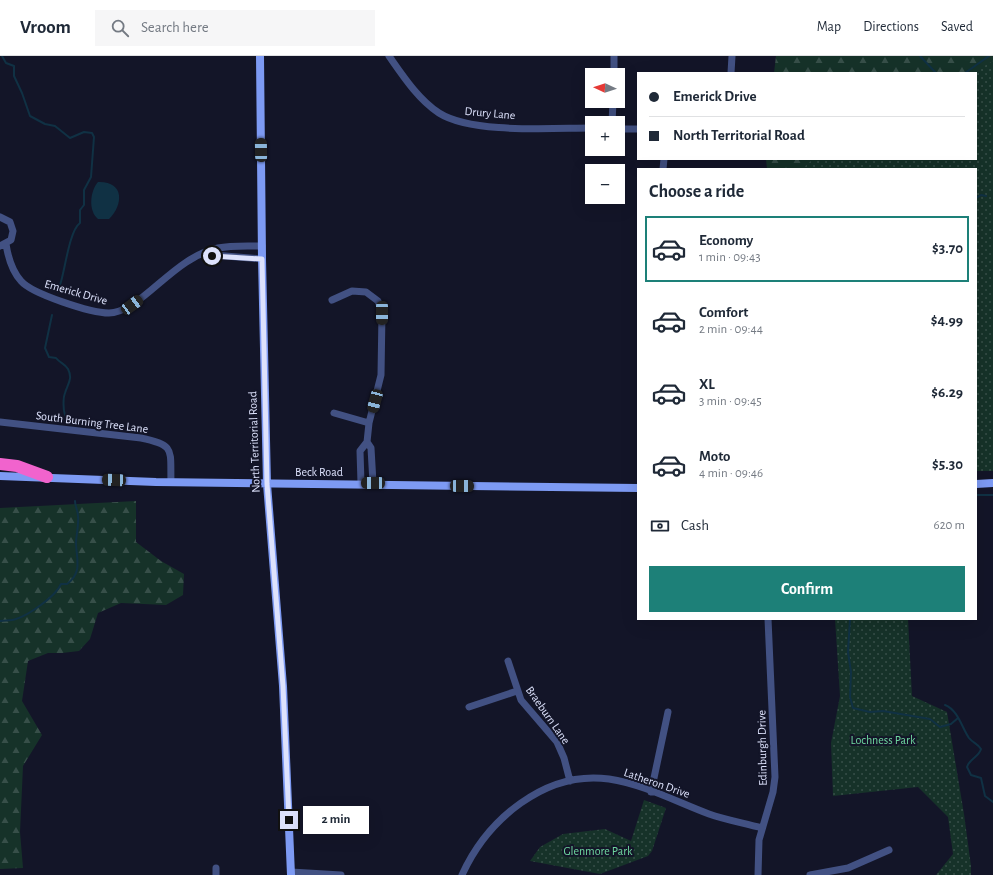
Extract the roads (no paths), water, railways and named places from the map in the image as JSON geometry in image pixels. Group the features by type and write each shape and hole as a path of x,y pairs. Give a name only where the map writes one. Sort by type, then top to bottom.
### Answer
{"highway":[{"path":"0,464 17,466 47,477"}],"main road":[{"name":"North Territorial Road","path":"260,56 262,259 267,484 283,686 291,874"},
{"name":"Beck Road","path":"0,476 267,484 373,483 637,488"},
{"path":"977,484 993,483"}],"street":[{"name":"Drury Lane","path":"389,56 423,99 438,112 458,122 503,127 585,128"},
{"path":"614,56 614,68"},
{"path":"731,72 732,56"},
{"path":"625,129 637,129"},
{"name":"Emerick Drive","path":"0,218 10,222 13,231 11,240 3,245 20,281 32,290 89,309 110,313 125,309 132,305 177,268 198,254 220,248 262,246"},
{"path":"198,254 262,259"},
{"path":"332,300 352,291 366,292 374,297 381,309 382,376 369,423 367,442 360,451 360,484"},
{"path":"334,413 369,423"},
{"name":"South Burning Tree Lane","path":"0,422 141,438 162,443 167,447 171,454 171,482"},
{"path":"367,442 371,448 373,483"},
{"name":"Edinburgh Drive","path":"758,875 758,852 762,828 773,792 775,777 768,620"},
{"name":"Braeburn Lane","path":"508,661 517,691 528,710 557,742 564,758 570,781"},
{"path":"470,707 517,691"},
{"path":"651,792 668,712"},
{"name":"Latheron Drive","path":"462,875 481,843 503,818 520,804 538,793 570,781 588,778 608,779 626,783 711,814 762,828"},
{"path":"810,875 848,868 889,850"},
{"path":"291,874 340,875"}],"water":[{"path":"98,182 113,185 119,194 117,207 109,219 98,219 91,206 93,190"}],"waterway":[{"path":"2,56 6,63 14,66 14,76 30,116 45,124 55,126 70,138 84,132 92,133 94,137 91,177 84,190 84,205 80,210 80,223 76,227 70,242 60,285"},
{"path":"920,56 935,72"},
{"path":"966,72 989,56"},
{"path":"977,197 981,195 986,196"},
{"path":"52,315 45,348 49,357 56,358 67,367 69,372 70,381 64,398 65,415"},
{"path":"977,495 993,495"},
{"path":"0,621 14,620 28,614 54,594 61,584 67,584 75,576 78,566 76,544 78,514 75,501"},
{"path":"850,620 848,652 851,672 850,697 853,708 870,712 883,711 930,719 940,727 951,724 958,718"},
{"path":"945,705 953,711 966,734 981,749 967,767 971,775 981,778 985,796 993,802"}],"park label":[{"name":"Lochness Park","path":"883,740"},
{"name":"Glenmore Park","path":"598,851"}]}
